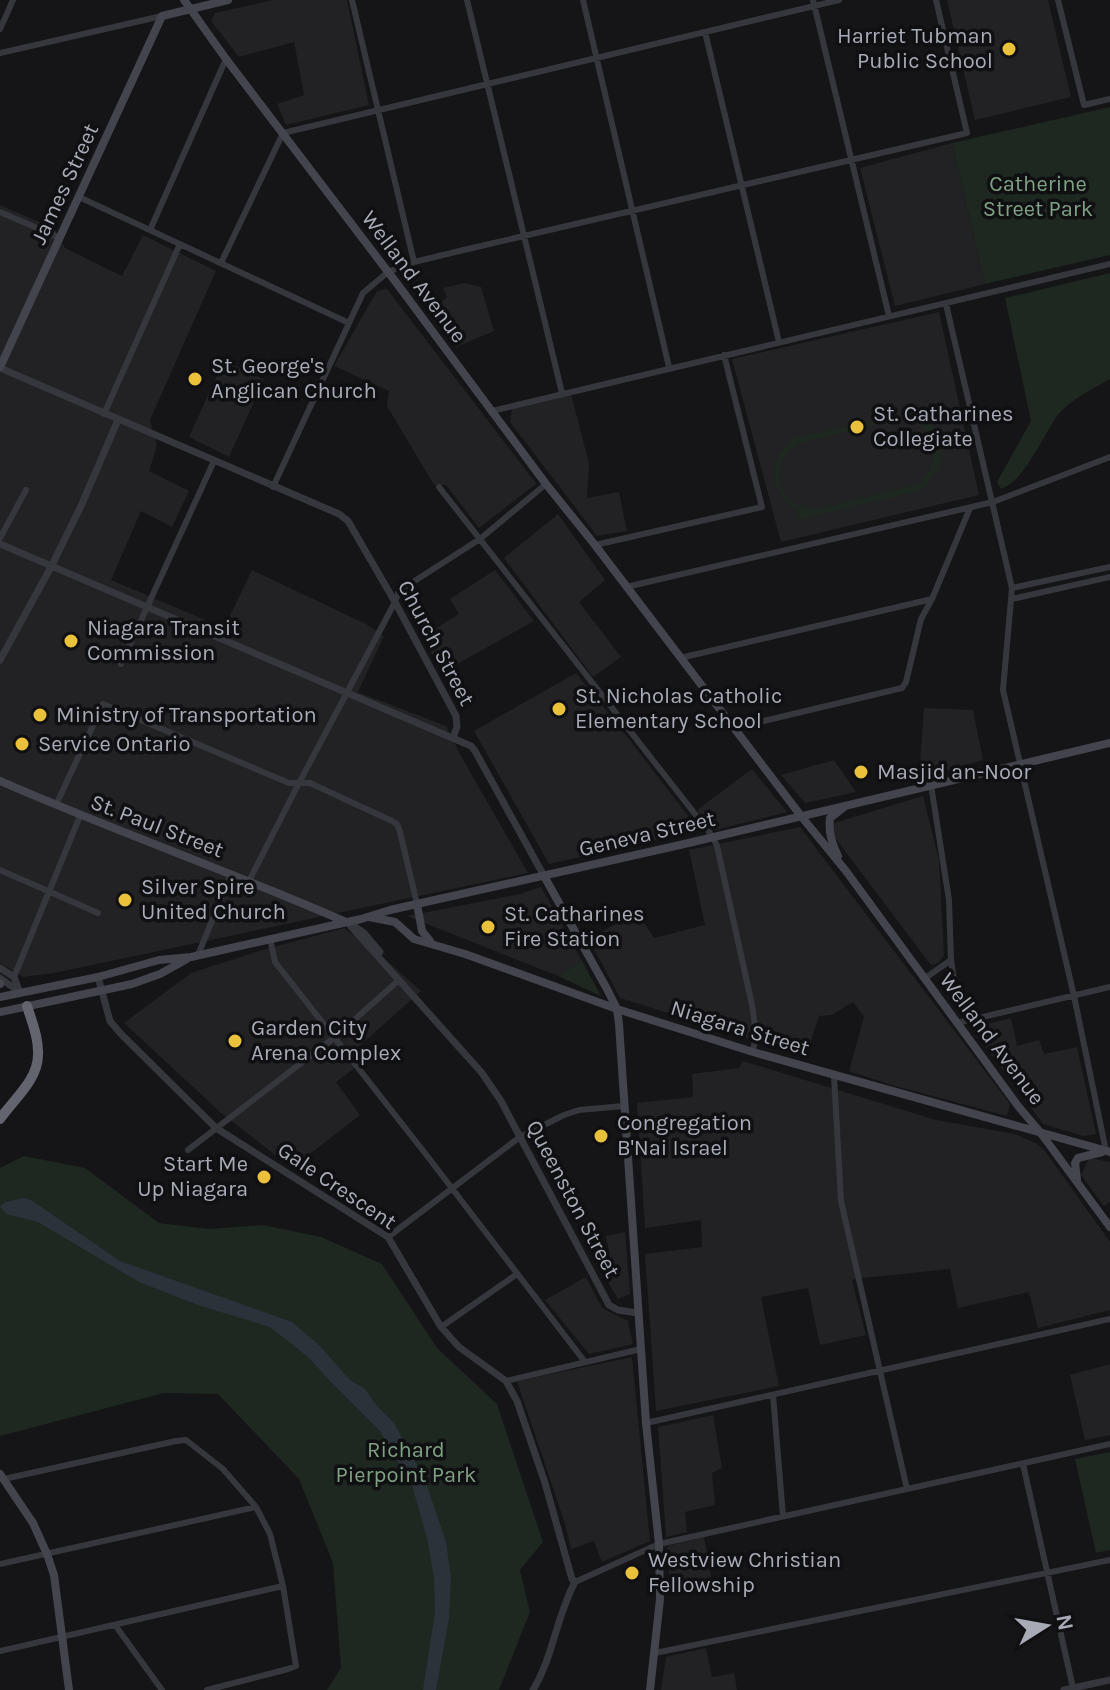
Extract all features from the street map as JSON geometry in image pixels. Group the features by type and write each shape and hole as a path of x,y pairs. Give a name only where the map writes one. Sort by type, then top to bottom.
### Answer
{"highway":[{"path":"0,1119 35,1072 37,1064 38,1045 27,1006"}],"main road":[{"name":"Welland Avenue","path":"184,0 546,484 846,871 1110,1227"},
{"path":"162,16 228,0"},
{"name":"James Street","path":"0,368 162,16"},
{"name":"Geneva Street","path":"0,997 98,977 159,960 194,956 369,917 1110,743"},
{"name":"St. Paul Street","path":"0,781 347,922"},
{"path":"846,871 833,845 829,828 830,818 848,804"},
{"name":"Church Street","path":"544,876 617,1009 638,1313"},
{"path":"417,904 422,931 434,943"},
{"name":"Niagara Street","path":"369,917 395,922 414,939 434,943 617,1009 834,1076 1108,1152"},
{"name":"Geneva Street","path":"0,1012 102,991 160,974 194,956"},
{"path":"20,993 27,1006"},
{"path":"1082,1190 1076,1175 1078,1158 1108,1152"},
{"path":"638,1313 659,1544 660,1595 650,1690"},
{"path":"2,1476 33,1523 54,1575 69,1690"}],"street":[{"path":"0,29 13,0"},
{"path":"352,0 414,262"},
{"path":"467,0 562,393"},
{"path":"583,0 669,367"},
{"path":"221,263 283,133 814,3 839,0"},
{"path":"273,487 363,293 388,272 414,262 967,133 936,0"},
{"path":"1058,0 1084,105 1110,99"},
{"path":"814,3 889,316"},
{"path":"0,53 162,16"},
{"path":"705,32 779,342"},
{"path":"150,230 226,59"},
{"path":"79,197 349,323"},
{"path":"0,212 60,238"},
{"path":"104,414 180,244"},
{"path":"492,411 1110,264"},
{"path":"946,304 1012,588 1003,690 1108,1152"},
{"path":"595,545 762,507 724,355"},
{"name":"Church Street","path":"0,368 339,514 348,521 456,716 457,727 453,737 475,751 544,876"},
{"path":"0,660 81,506 118,420"},
{"path":"626,587 993,502 1110,457"},
{"path":"121,664 214,461"},
{"path":"249,881 399,591 480,539 546,484"},
{"path":"439,487 713,837 752,1005 756,1032 753,1052"},
{"path":"0,538 26,490"},
{"path":"734,728 902,688 921,619 970,508"},
{"path":"0,544 453,737"},
{"path":"1012,588 1110,567"},
{"path":"1012,599 1110,577"},
{"path":"680,658 932,599"},
{"path":"56,805 103,704 289,783 310,783 397,824 417,904"},
{"path":"931,785 949,900 951,960 956,993"},
{"path":"14,977 80,816"},
{"path":"0,870 98,913"},
{"path":"194,956 231,874"},
{"name":"Queenston Street","path":"347,922 482,1073 501,1101 609,1305 618,1310 638,1313"},
{"path":"270,938 275,962 585,1362"},
{"path":"924,979 951,960"},
{"path":"0,968 14,977 20,993"},
{"name":"Gale Crescent","path":"98,977 110,1021 121,1034 216,1128 388,1237 441,1327 459,1347 506,1381 517,1401 543,1475 575,1582"},
{"path":"188,1150 335,1037 399,980"},
{"path":"0,982 20,993"},
{"path":"957,1023 1110,987"},
{"path":"834,1076 841,1201 907,1489"},
{"path":"388,1237 520,1137 579,1110 624,1106"},
{"path":"441,1327 517,1274"},
{"path":"646,1423 1110,1319"},
{"path":"506,1381 641,1349"},
{"path":"773,1395 783,1516"},
{"path":"2,1476 186,1440 223,1469 256,1507 270,1534 283,1586 296,1666 207,1690"},
{"path":"533,1690 549,1658 566,1599 575,1582 659,1544 1110,1444"},
{"path":"1023,1464 1073,1688"},
{"path":"0,1564 256,1507"},
{"path":"655,1653 1110,1560"},
{"path":"0,1651 283,1586"},
{"path":"115,1625 162,1690"},
{"path":"1064,1690 1110,1680"}],"shaded area":[{"path":"273,0 347,0 369,105 286,125 277,104 304,95 294,42 239,57 211,21 215,13"},
{"name":"Harriet Tubman Public School","path":"947,0 1048,0 1071,97 975,120"},
{"path":"952,143 985,284 895,306 860,168"},
{"path":"0,205 55,229 65,248 122,276 143,235 216,271 150,420 157,446 149,471 189,491 172,527 141,511 111,580 224,628 252,570 366,624 384,636 358,692 446,726 528,873 54,973 23,977 0,963"},
{"path":"464,283 481,287 494,331 456,347 430,312 447,297 443,288"},
{"path":"387,289 536,484 479,528 446,485 434,485 387,406 389,391 334,366 377,291"},
{"name":"St. Catharines Collegiate","path":"939,312 979,495 781,542 732,359"},
{"path":"224,360 264,380 229,457 189,437"},
{"path":"571,394 589,463 587,498 619,492 627,531 597,536 510,422 512,409"},
{"path":"558,514 605,580 579,602 621,657 593,677 504,558"},
{"path":"495,570 534,621 443,672 422,637 459,614 450,599"},
{"path":"576,673 699,830 549,864 474,731"},
{"path":"924,708 973,710 983,760 919,779"},
{"path":"834,760 856,792 805,803 781,775"},
{"path":"752,769 787,812 711,831 697,810"},
{"path":"923,796 939,860 944,955 934,965 930,964 830,831 834,823"},
{"path":"800,827 1010,1104 1007,1116 849,1071 864,1017 853,1002 832,1015 819,1016 806,1056 620,998 589,939 637,912 654,938 705,925 689,850"},
{"path":"541,887 582,961 558,976 407,916 520,894"},
{"path":"344,928 421,991 354,1051 363,1062 336,1082 360,1115 292,1168 220,1112 124,1023 191,973"},
{"path":"1011,1018 1017,1046 1039,1040 1044,1054 1077,1047 1096,1134 1083,1136 1043,1124 971,1028"},
{"path":"743,1061 936,1120 1015,1134 1036,1143 1045,1151 1110,1242 1110,1310 1038,1328 1029,1292 958,1308 950,1269 863,1278 852,1280 866,1335 820,1345 808,1288 761,1297 779,1386 656,1411 645,1254 702,1247 701,1220 645,1228 637,1103 693,1097 692,1074 739,1068"},
{"path":"1089,1158 1110,1162 1110,1202 1104,1206 1081,1175"},
{"path":"24,1198 120,1261 292,1322 320,1346 350,1380 365,1389 394,1423 425,1480 446,1542 451,1577 449,1618 436,1690 423,1690 435,1612 428,1542 412,1485 380,1431 308,1357 270,1327 198,1305 139,1282 38,1222 6,1214 0,1206"},
{"path":"625,1232 630,1294 618,1299 595,1260 609,1251 606,1236"},
{"path":"586,1277 602,1308 628,1321 633,1344 589,1354 545,1300"},
{"path":"632,1357 650,1541 602,1562 594,1541 571,1549 517,1381"},
{"path":"1110,1364 1110,1435 1085,1440 1070,1375"},
{"path":"713,1415 722,1468 712,1473 715,1505 685,1512 687,1532 666,1537 658,1427"},
{"path":"704,1537 712,1582 670,1590 667,1546"},
{"path":"706,1648 712,1677 734,1673 737,1690 661,1690 666,1657"}],"green space":[{"name":"Catherine Street Park","path":"1110,107 1110,255 985,284 952,143"},
{"path":"1110,273 1110,379 1063,409 1026,467 1001,489 997,482 1031,421 1005,298"},
{"path":"906,413 930,423 936,432 942,455 934,476 920,491 799,520 798,512 786,502 778,489 775,474 779,456 795,438","holes":["901,419 923,428 933,449 930,467 919,484 818,509 804,507 785,493 780,484 782,462 800,443"]},
{"path":"582,961 601,996 558,976"},
{"name":"Richard Pierpoint Park","path":"24,1156 85,1168 159,1223 209,1229 263,1225 321,1237 382,1264 437,1348 497,1404 543,1542 520,1570 530,1612 499,1690 327,1690 341,1668 333,1563 299,1479 218,1394 164,1393 0,1436 0,1168"},
{"path":"1110,1452 1110,1550 1096,1553 1075,1459"}],"place":[{"name":"Harriet Tubman Public School","path":"1009,49"},
{"name":"St. George's Anglican Church","path":"195,379"},
{"name":"St. Catharines Collegiate","path":"857,427"},
{"name":"Niagara Transit Commission","path":"71,641"},
{"name":"St. Nicholas Catholic Elementary School","path":"559,709"},
{"name":"Ministry of Transportation","path":"40,715"},
{"name":"Service Ontario","path":"22,744"},
{"name":"Masjid an-Noor","path":"861,772"},
{"name":"Silver Spire United Church","path":"125,900"},
{"name":"St. Catharines Fire Station","path":"488,927"},
{"name":"Garden City Arena Complex","path":"235,1041"},
{"name":"Congregation B'Nai Israel","path":"601,1136"},
{"name":"Start Me Up Niagara","path":"264,1177"},
{"name":"Westview Christian Fellowship","path":"632,1573"}]}
